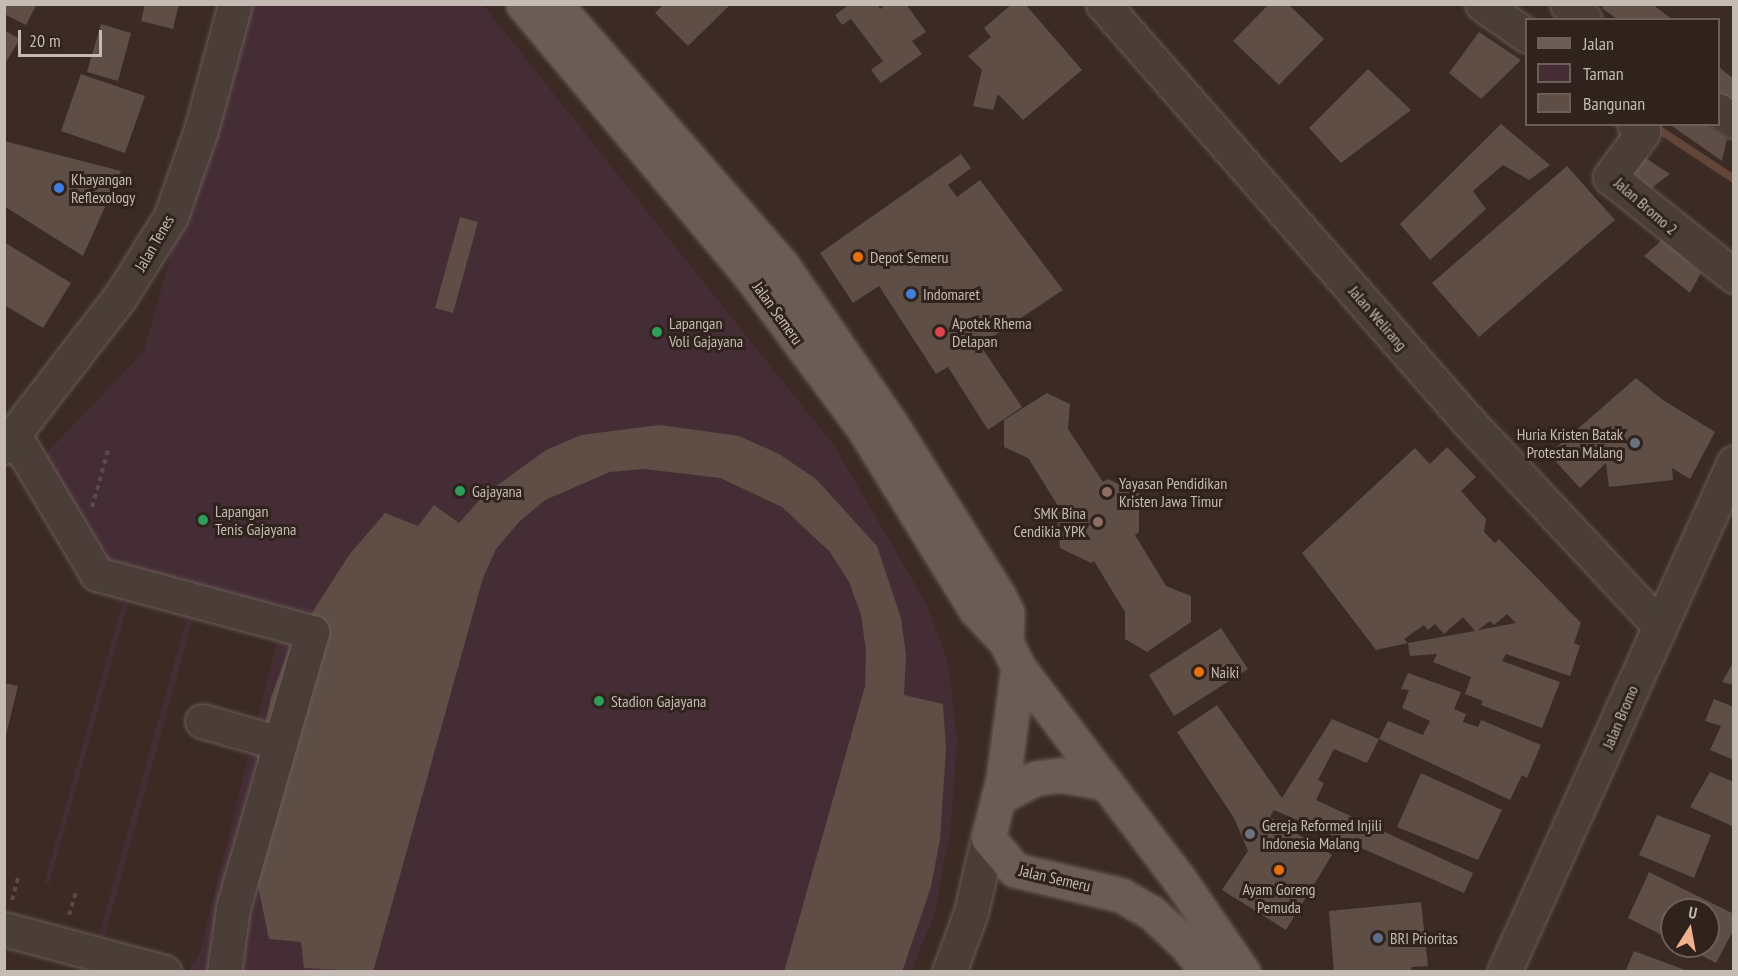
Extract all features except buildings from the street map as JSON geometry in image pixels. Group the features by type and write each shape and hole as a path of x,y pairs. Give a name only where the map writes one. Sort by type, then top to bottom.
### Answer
{"main road":[{"name":"Jalan Semeru","path":"523,4 752,278 864,429 976,610 1012,655 1243,972"},
{"name":"Jalan Semeru","path":"555,4 782,265 889,422 998,595 1007,613 1012,655 998,798 988,838 1015,870 1121,895 1151,912 1187,946 1206,972"},
{"path":"998,798 1036,778 1060,775 1106,783"}],"street":[{"name":"Jalan Tenes","path":"9,441 120,297 171,216 201,130 235,4"},
{"name":"Jalan Welirang","path":"1103,4 1467,420 1659,625"},
{"path":"1482,4 1525,34"},
{"path":"1567,4 1583,18"},
{"path":"1720,111 1734,121"},
{"name":"Jalan Bromo 2","path":"1643,128 1610,177 1734,276"},
{"path":"9,441 81,545 97,574 312,632 233,908 224,972"},
{"name":"Jalan Bromo","path":"1504,972 1617,726 1659,625 1734,462"},
{"path":"202,721 280,743"},
{"path":"949,972 971,912 988,838"},
{"path":"4,929 164,972"}],"path":[{"path":"81,545 109,447"}],"green space":[{"name":"Gajayana","path":"241,5 483,5 835,447 927,605 948,662 957,739 951,827 934,916 911,971 188,971 199,955 282,621 108,573 41,459 144,351"},
{"path":"128,603 49,884 44,884 122,605"},
{"path":"193,619 105,935 99,936 186,620"}],"waterway":[{"path":"1654,126 1734,179"}],"place":[{"name":"Khayangan Reflexology","path":"59,188"},
{"name":"Depot Semeru","path":"858,257"},
{"name":"Indomaret","path":"911,294"},
{"name":"Lapangan Voli Gajayana","path":"657,332"},
{"name":"Apotek Rhema Delapan","path":"940,332"},
{"name":"Huria Kristen Batak Protestan Malang","path":"1635,443"},
{"name":"Gajayana","path":"460,491"},
{"name":"Yayasan Pendidikan Kristen Jawa Timur","path":"1107,492"},
{"name":"Lapangan Tenis Gajayana","path":"203,520"},
{"name":"SMK Bina Cendikia YPK","path":"1098,522"},
{"name":"Naiki","path":"1199,672"},
{"name":"Stadion Gajayana","path":"599,701"},
{"name":"Gereja Reformed Injili Indonesia Malang","path":"1250,834"},
{"name":"Ayam Goreng Pemuda","path":"1279,870"},
{"name":"BRI Prioritas","path":"1378,938"}]}
